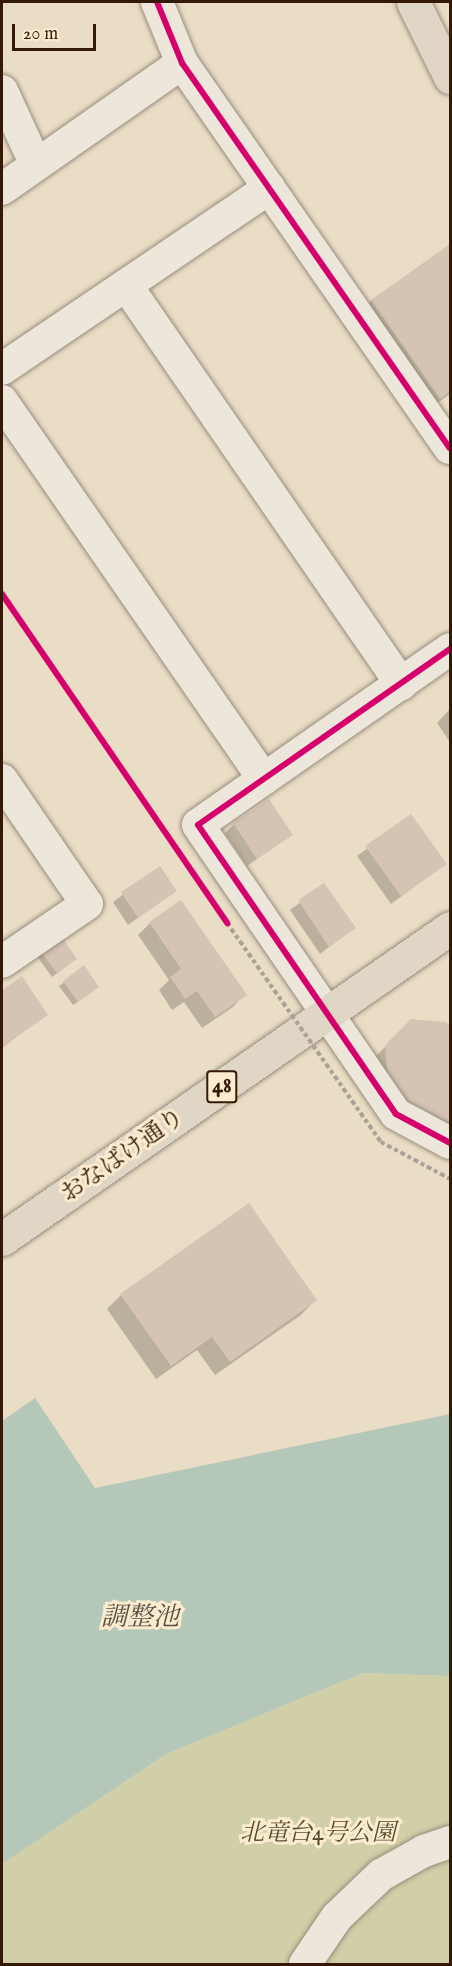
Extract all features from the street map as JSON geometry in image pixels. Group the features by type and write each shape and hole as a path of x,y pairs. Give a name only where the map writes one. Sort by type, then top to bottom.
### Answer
{"main road":[{"path":"413,2 450,77"},
{"name":"おなばけ通り","path":"2,1239 450,928"}],"street":[{"path":"157,2 182,63 450,448"},
{"path":"2,189 182,63"},
{"path":"2,91 36,165"},
{"path":"2,369 269,188"},
{"path":"126,285 401,684"},
{"path":"2,401 264,779"},
{"path":"450,650 198,825 396,1114 450,1143"},
{"path":"2,780 87,904 2,962"},
{"path":"304,1965 337,1917 381,1875 424,1851 450,1842"}],"path":[{"path":"227,922 381,1142 450,1179"}],"green space":[{"name":"北竜台4号公園","path":"363,1673 450,1676 450,1964 2,1964 2,1864 166,1754"}],"water":[{"name":"調整池","path":"35,1398 95,1488 450,1414 450,1676 363,1673 166,1754 2,1864 2,1421"}],"building":[{"path":"450,244 450,391 440,399 371,300"},
{"path":"269,799 293,835 257,859 233,823"},
{"path":"411,814 447,864 401,896 365,846"},
{"path":"160,866 177,891 138,918 121,892"},
{"path":"324,883 356,928 329,947 298,900"},
{"path":"181,900 247,995 215,1017 197,991 185,999 170,977 181,969 149,922"},
{"path":"62,937 77,959 57,973 41,952"},
{"path":"84,965 99,987 78,1002 63,981"},
{"path":"22,976 48,1015 2,1047 2,990"},
{"path":"411,1019 446,1022 450,1026 450,1124 409,1104 387,1074 385,1045"},
{"path":"249,1203 317,1300 230,1362 212,1337 171,1366 120,1294"}],"cycle path":[{"path":"157,2 182,63 450,448"},
{"path":"2,594 227,923"},
{"path":"450,649 198,825 396,1114 450,1143"}]}
